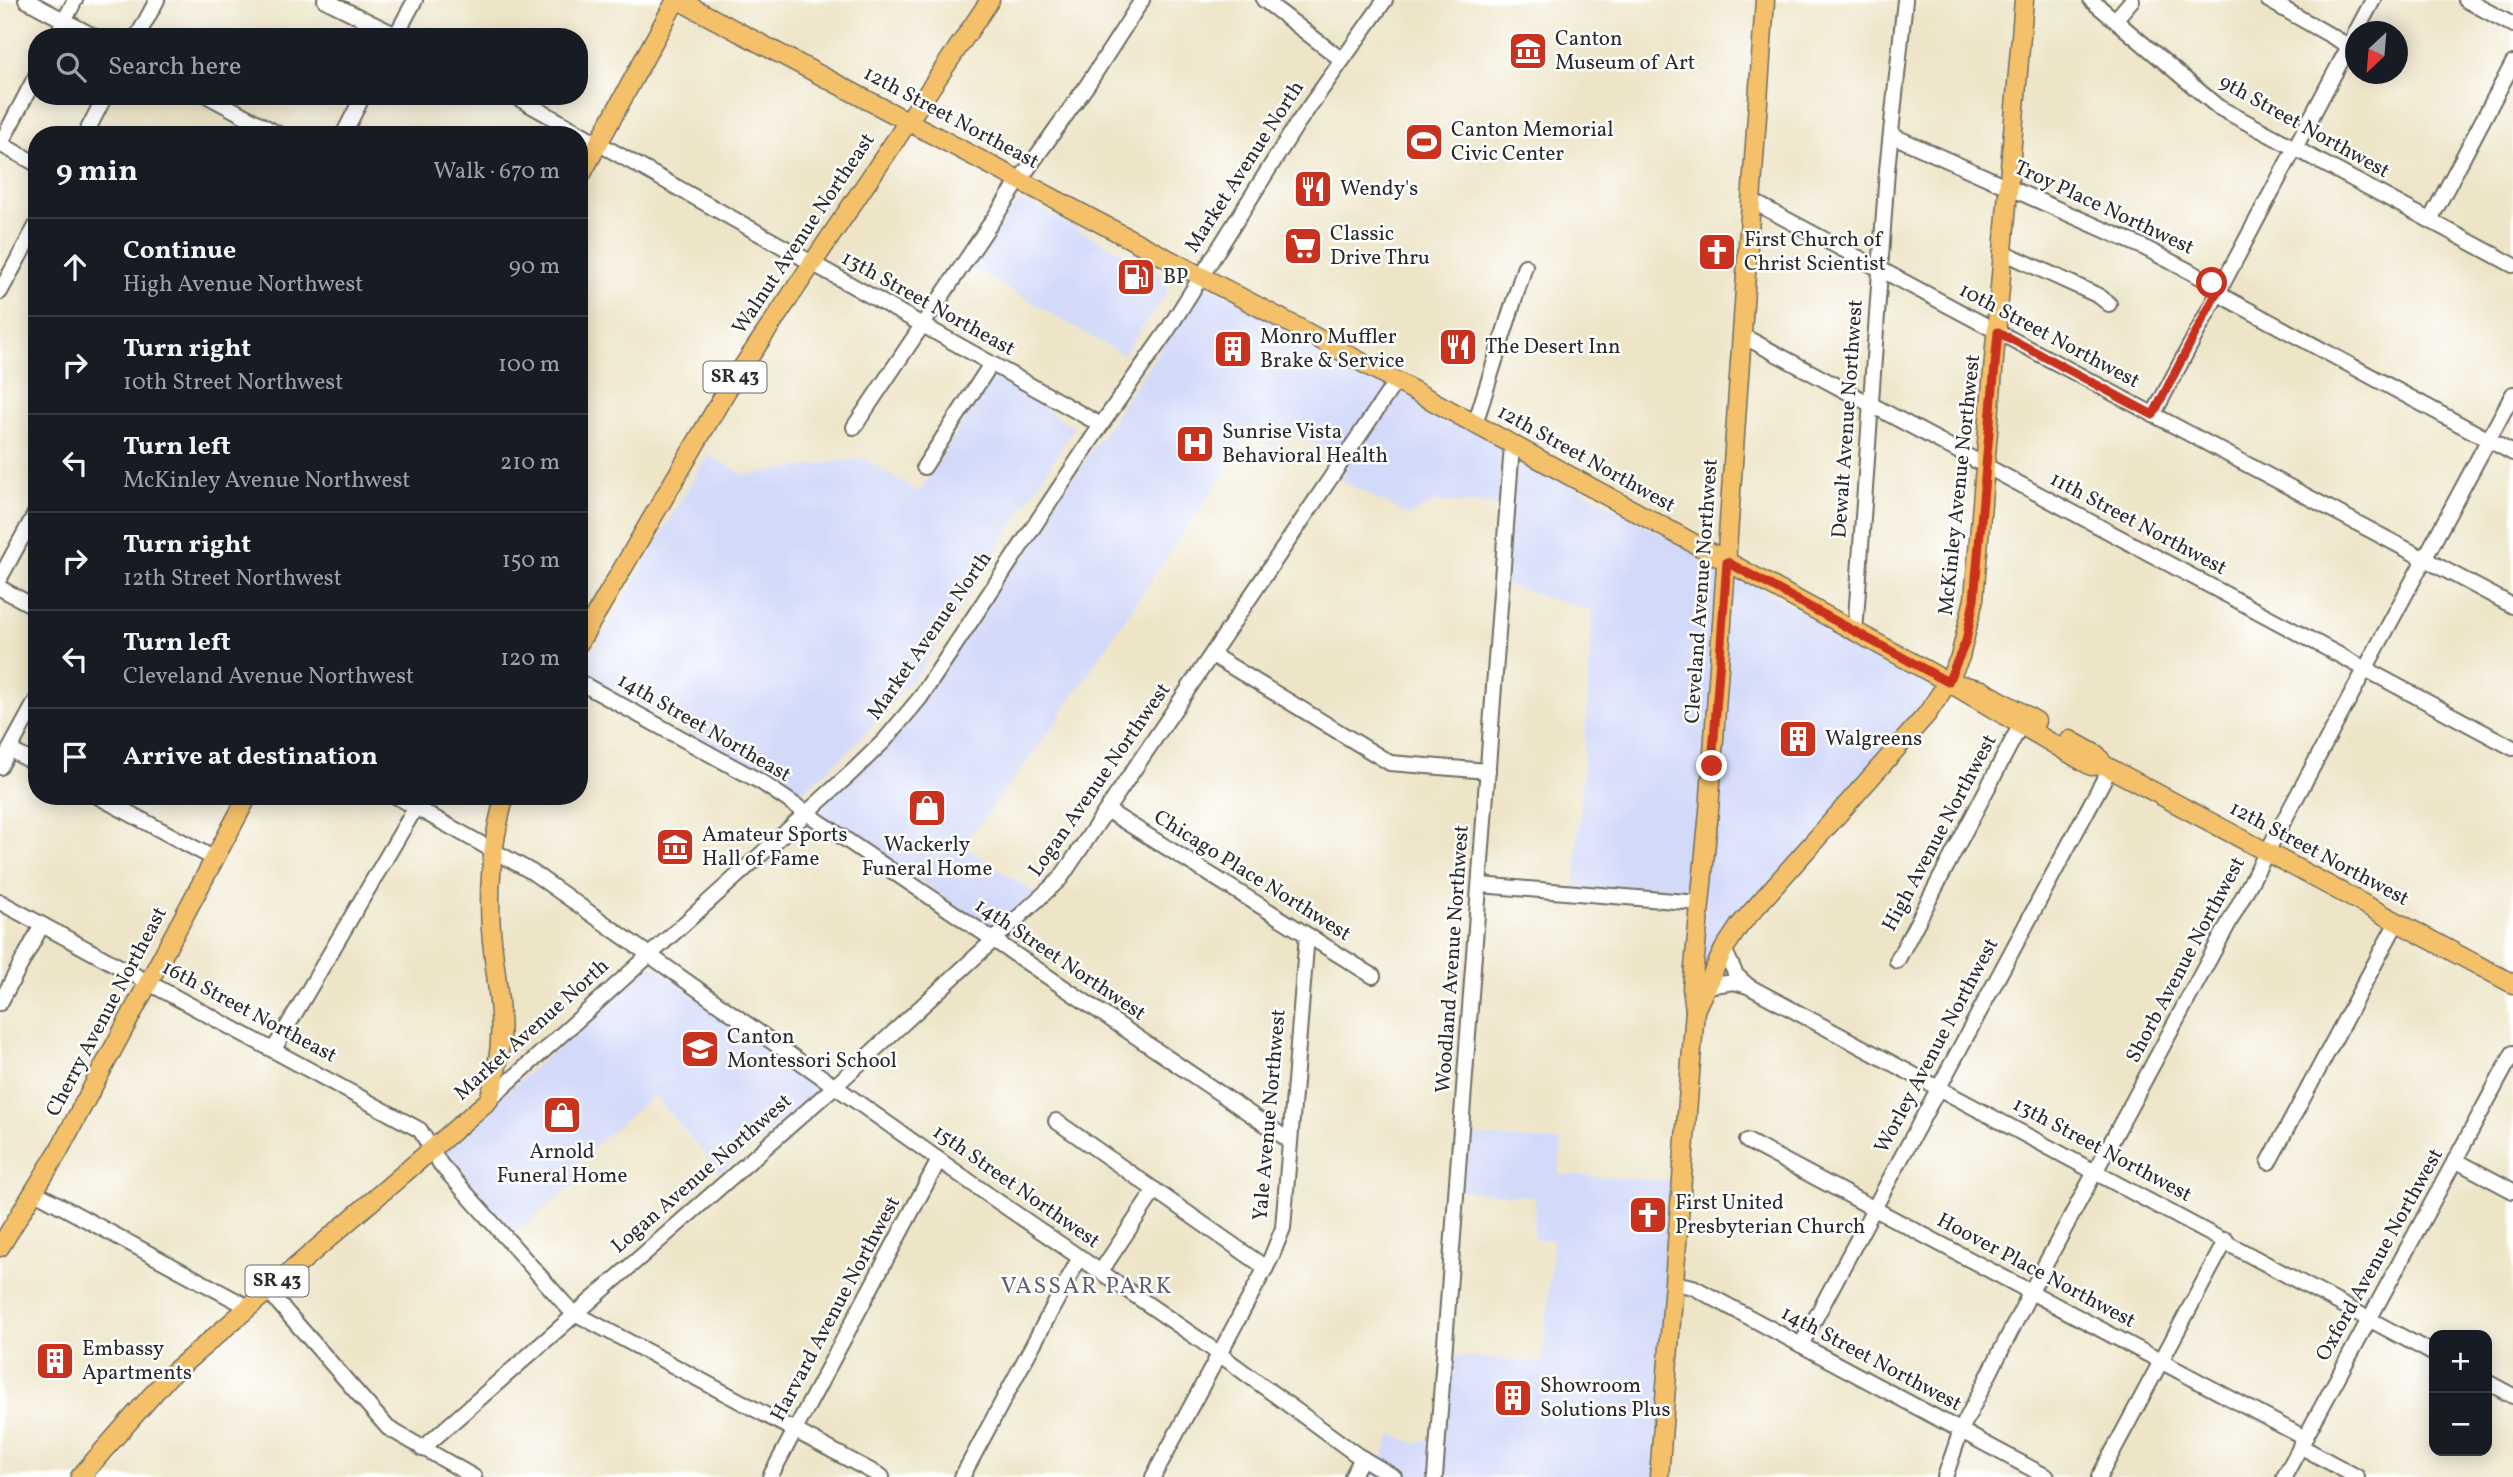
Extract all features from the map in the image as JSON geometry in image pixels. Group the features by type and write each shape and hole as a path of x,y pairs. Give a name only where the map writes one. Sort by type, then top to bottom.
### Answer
{"main road":[{"name":"12th Street Northeast","path":"677,0 1202,276"},
{"path":"588,162 677,0"},
{"name":"Walnut Avenue Northeast","path":"588,627 691,448 811,263 990,0"},
{"name":"Cleveland Avenue Northwest","path":"1659,1477 1695,1010 1692,988 1709,810 1765,0"},
{"name":"McKinley Avenue Northwest","path":"1695,1010 1724,948 1756,905 1927,715 1948,682 1970,625 1987,466 2024,0"},
{"name":"12th Street Northwest","path":"1202,276 1948,682 2091,766 2107,766"},
{"name":"12th Street Northwest","path":"1948,682 1982,690 2097,755 2107,766 2513,984"},
{"name":"Cherry Avenue Northeast","path":"0,1247 35,1192 243,805"},
{"path":"489,1100 498,1063 503,1024 491,923 493,848 503,805"},
{"name":"Market Avenue North","path":"80,1477 155,1391 267,1290 489,1100"}],"street":[{"path":"26,0 79,28"},
{"path":"60,28 75,0"},
{"path":"142,28 156,0"},
{"path":"325,0 381,28"},
{"path":"401,28 415,0"},
{"path":"854,427 1019,181 1088,84 1142,0"},
{"path":"1264,0 1342,60"},
{"name":"Market Avenue North","path":"489,1100 807,812 884,741 908,714 1202,276 1297,124 1385,0"},
{"name":"Dewalt Avenue Northwest","path":"1855,633 1880,270 1905,0"},
{"name":"9th Street Northwest","path":"2091,0 2218,107 2513,265"},
{"path":"2115,20 2132,0"},
{"path":"2268,0 2345,34"},
{"path":"2362,21 2373,0"},
{"path":"2466,0 2513,25"},
{"path":"2153,415 2345,52"},
{"path":"2430,220 2513,63"},
{"path":"28,91 0,144 28,159"},
{"path":"90,126 100,105"},
{"path":"225,105 263,126"},
{"path":"347,126 358,105"},
{"name":"13th Street Northeast","path":"531,105 569,126"},
{"name":"Troy Place Northwest","path":"1891,135 2143,247 2212,283 2226,298 2513,453"},
{"name":"13th Street Northeast","path":"588,136 1101,425"},
{"name":"10th Street Northwest","path":"1752,201 2513,606"},
{"path":"0,292 28,241"},
{"path":"2005,253 2099,296 2109,304"},
{"path":"1475,424 1525,266"},
{"name":"11th Street Northwest","path":"1742,336 2513,748"},
{"path":"924,467 991,364"},
{"name":"Logan Avenue Northwest","path":"422,1449 834,1087 1060,879 1214,656 1396,381"},
{"name":"Shorb Avenue Northwest","path":"1945,1477 1961,1430 2030,1293 2513,394"},
{"name":"Woodland Avenue Northwest","path":"1435,1477 1512,445"},
{"path":"0,578 28,526"},
{"path":"0,589 28,603"},
{"path":"1214,656 1390,763 1488,771"},
{"name":"14th Street Northeast","path":"588,687 761,782 807,812"},
{"path":"0,767 28,716"},
{"name":"High Avenue Northwest","path":"1897,961 2020,726"},
{"path":"10,750 28,759"},
{"name":"Worley Avenue Northwest","path":"1801,1345 2107,766"},
{"path":"114,805 215,859"},
{"name":"15th Street Northwest","path":"412,805 532,872 834,1087 1219,1354 1362,1458 1394,1477"},
{"path":"274,1049 416,807"},
{"name":"Chicago Place Northwest","path":"1108,811 1373,976"},
{"name":"14th Street Northwest","path":"807,812 1290,1141"},
{"path":"1480,885 1699,903"},
{"name":"16th Street Northeast","path":"0,902 420,1130 441,1164 539,1277 575,1314 881,1477"},
{"path":"2269,1162 2397,922"},
{"path":"0,1003 43,925"},
{"name":"Yale Avenue Northwest","path":"1153,1477 1266,1268 1283,1228 1307,935"},
{"name":"13th Street Northwest","path":"1724,948 1736,975 1748,986"},
{"name":"13th Street Northwest","path":"1707,986 1734,982 1748,986 2429,1351"},
{"name":"Oxford Avenue Northwest","path":"2284,1477 2513,1053"},
{"path":"1056,1121 1266,1268"},
{"name":"Hoover Place Northwest","path":"1747,1141 2162,1362 2302,1442 2357,1477"},
{"name":"Harvard Avenue Northwest","path":"770,1477 939,1160"},
{"path":"2455,1160 2513,1191"},
{"path":"1101,1271 1155,1190"},
{"path":"35,1192 248,1307"},
{"path":"2099,1477 2226,1240"},
{"path":"962,1477 1080,1257"},
{"name":"14th Street Northwest","path":"1674,1283 1693,1287 2047,1477"},
{"path":"267,1290 388,1428 474,1477"},
{"path":"2492,1385 2513,1396"},
{"path":"1352,1477 1362,1458"}],"shaded area":[{"path":"1018,201 1027,202 1158,272 1169,289 1123,355 971,267"},
{"path":"1205,283 1938,686 1702,978 1706,900 1575,889 1593,611 1496,582 1503,505 1434,502 1409,516 1341,480 1348,464 1286,428 1274,447 1249,435 1050,731 963,846 1037,894 995,932 815,811 901,730"},
{"path":"993,375 1074,428 921,669 850,750 800,794 590,676 588,661 708,454 744,475 863,458 919,492"},
{"path":"652,965 826,1085 720,1172 654,1095 576,1162 585,1174 512,1236 439,1151"},
{"path":"1461,1135 1562,1142 1559,1174 1682,1182 1659,1477 1352,1477 1362,1458 1379,1468 1392,1434 1417,1444 1424,1440 1438,1442 1445,1355 1543,1363 1553,1240 1533,1239 1535,1197 1457,1190"}],"place":[{"name":"Canton Museum of Art","path":"1528,51"},
{"name":"Canton Memorial Civic Center","path":"1424,142"},
{"name":"Wendy's","path":"1313,189"},
{"name":"Classic Drive Thru","path":"1303,246"},
{"name":"First Church of Christ Scientist","path":"1717,252"},
{"name":"BP","path":"1136,277"},
{"name":"The Desert Inn","path":"1458,347"},
{"name":"Monro Muffler Brake & Service","path":"1233,349"},
{"name":"Sunrise Vista Behavioral Health","path":"1195,444"},
{"name":"Walgreens","path":"1798,739"},
{"name":"Wackerly Funeral Home","path":"927,808"},
{"name":"Amateur Sports Hall of Fame","path":"675,847"},
{"name":"Canton Montessori School","path":"700,1049"},
{"name":"Arnold Funeral Home","path":"562,1115"},
{"name":"First United Presbyterian Church","path":"1648,1215"},
{"name":"Embassy Apartments","path":"55,1361"},
{"name":"Showroom Solutions Plus","path":"1513,1398"}],"district":[{"name":"VASSAR PARK","path":"1087,1287"}],"route":[{"path":"1712,766 1727,562 1948,682 1966,641 1974,600 1998,332 2153,415 2218,290 2212,283"}]}
